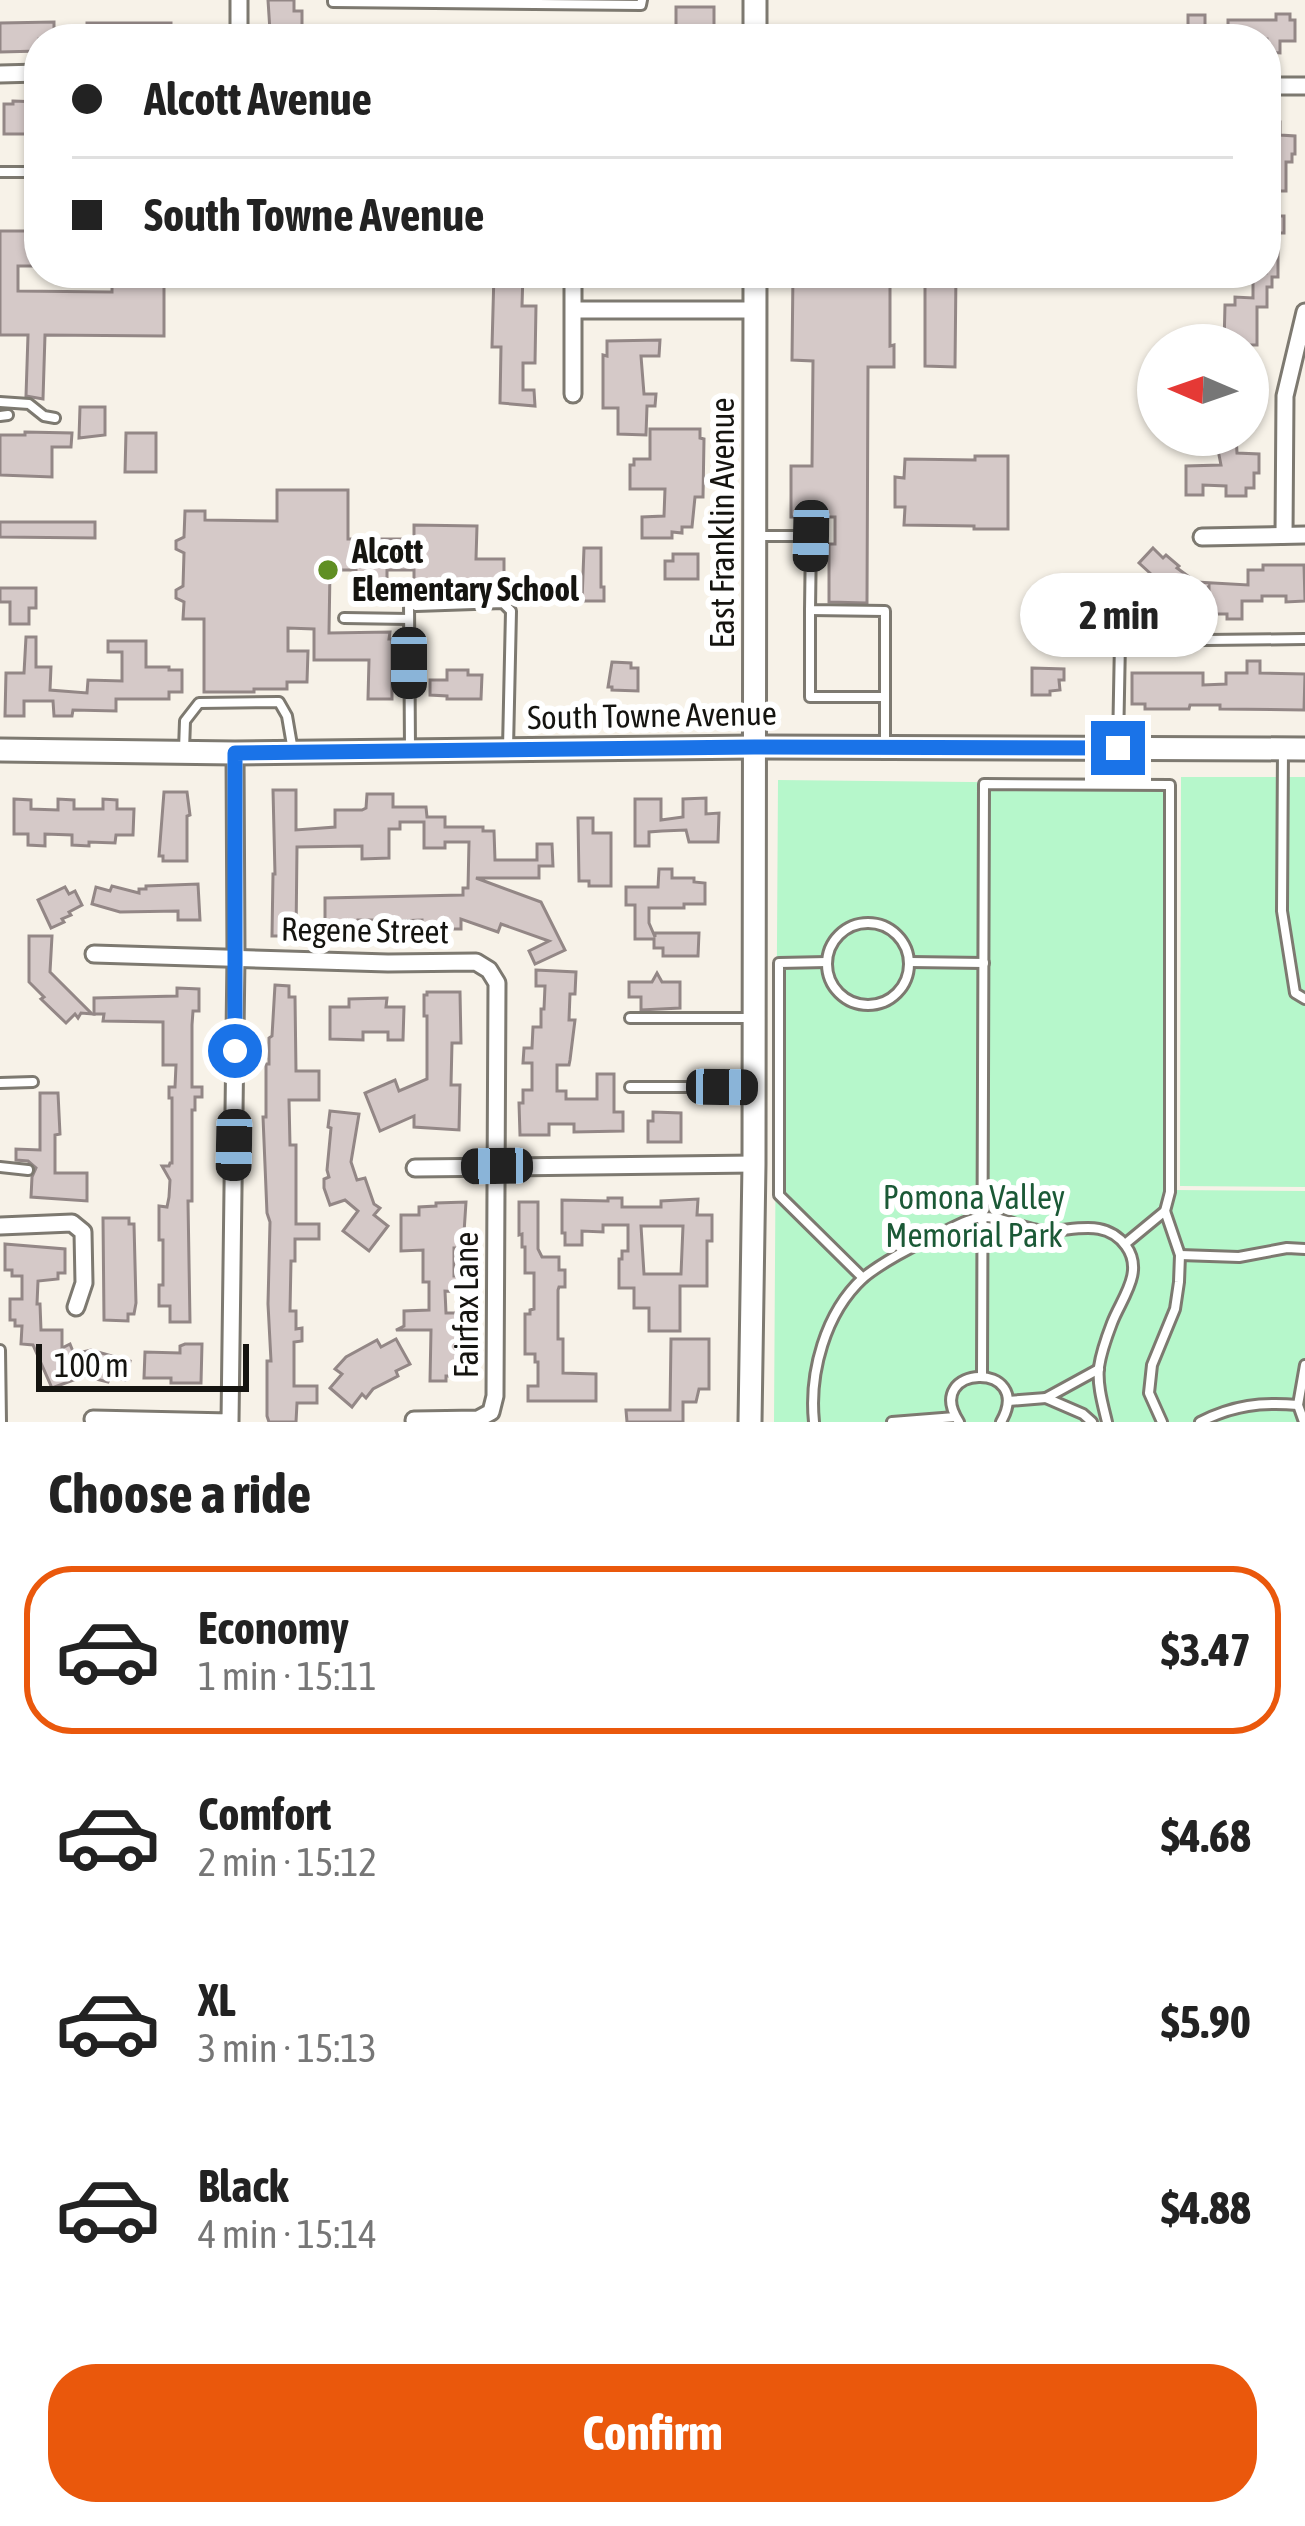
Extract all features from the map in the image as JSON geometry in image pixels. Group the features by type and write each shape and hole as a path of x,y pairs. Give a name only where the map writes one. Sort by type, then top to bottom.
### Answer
{"street":[{"path":"573,394 574,288"},
{"name":"East Franklin Avenue","path":"750,1422 755,288"},
{"path":"575,310 755,310"},
{"path":"1284,535 1286,396 1305,312"},
{"path":"1202,537 1305,535"},
{"name":"South Towne Avenue","path":"0,750 1294,749"},
{"path":"93,1419 230,1422 235,753"},
{"name":"Regene Street","path":"94,954 476,962 489,970"},
{"name":"Fairfax Lane","path":"478,1419 490,1412 495,1396 497,983 489,970"},
{"path":"415,1168 754,1164"},
{"path":"0,1226 72,1223 80,1227 84,1283 76,1307"},
{"path":"414,1420 478,1419"}],"lane":[{"path":"333,0 641,5 642,0"},
{"path":"0,402 29,404 44,416 56,418"},
{"path":"754,536 811,536 810,697 884,697"},
{"path":"410,751 407,598 416,606 503,603 511,611 508,750"},
{"path":"810,610 885,610 885,747"},
{"path":"344,619 409,619"},
{"path":"1118,748 1120,641 1305,639"},
{"path":"184,752 185,721 199,703 279,702 287,716 294,752"},
{"path":"1294,749 1282,910 1295,993 1305,1000"},
{"path":"982,1375 984,784 1170,785 1170,1192 1165,1211 1180,1255 1175,1309 1152,1365 1149,1393 1162,1422"},
{"path":"877,924 904,944 910,962 899,993 880,1004 860,1005 843,997 831,982 827,962 844,931 877,924"},
{"path":"827,962 779,963 779,1195 863,1278"},
{"path":"910,962 984,962"},
{"path":"630,1018 754,1018"},
{"path":"0,1083 33,1082"},
{"path":"630,1087 754,1088"},
{"path":"0,1167 28,1170"},
{"path":"1124,1244 1165,1211"},
{"path":"814,1422 812,1399 819,1352 840,1307 863,1278 919,1243 984,1216 1046,1232 1102,1228 1124,1244 1131,1258 1132,1283 1112,1323 1099,1369 1107,1422"},
{"path":"1180,1255 1239,1257 1305,1249"},
{"path":"0,1350 1,1422"},
{"path":"1304,1422 1298,1405 1305,1365"},
{"path":"1008,1400 1046,1398 1099,1369"},
{"path":"892,1422 957,1420 951,1405 957,1386 982,1375 999,1383 1008,1400 1004,1421"},
{"path":"1046,1398 1092,1422"},
{"path":"1200,1422 1240,1406 1298,1405"}],"green space":[{"path":"1181,777 1305,777 1305,1187 1180,1186"},
{"name":"Pomona Valley Memorial Park","path":"778,780 1172,784 1173,1190 1305,1191 1305,1422 774,1422"}],"building":[{"path":"268,0 294,0 294,11 302,11 302,24 270,24"},
{"path":"676,7 714,7 714,24 676,24"},
{"path":"1276,14 1290,14 1290,20 1295,20 1295,41 1281,41 1281,24 1228,24 1228,20 1276,20"},
{"path":"1188,15 1205,15 1205,24 1188,24"},
{"path":"0,23 54,24 24,24 24,51 0,52"},
{"path":"24,101 24,134 4,134 4,104"},
{"path":"1281,135 1295,136 1295,154 1292,162 1286,162 1286,191 1281,191"},
{"path":"0,231 24,231 18,291 164,288 164,336 45,335 43,399 26,396 28,335 0,335"},
{"path":"494,288 523,288 522,306 536,306 535,363 523,363 523,390 534,390 535,406 500,403 501,347 492,347"},
{"path":"793,288 890,288 894,367 868,367 867,603 829,602 829,544 835,544 835,517 791,517 791,466 812,466 813,361 792,360"},
{"path":"925,288 956,288 955,367 925,366"},
{"path":"1253,288 1267,288 1267,307 1257,307 1257,324 1225,324 1225,305 1235,305 1235,297 1253,298"},
{"path":"660,340 659,356 641,356 644,394 656,394 655,406 647,406 646,435 618,434 618,408 603,408 607,341"},
{"path":"80,407 105,407 105,435 79,438"},
{"path":"650,429 700,429 704,439 703,497 695,497 692,527 672,532 672,538 642,538 642,517 664,516 665,489 630,489 634,459 650,459"},
{"path":"72,433 71,447 52,447 52,477 0,475 0,435"},
{"path":"126,433 156,433 156,472 125,472"},
{"path":"975,456 1008,456 1008,529 904,525 905,507 895,507 895,477 904,478 905,459 975,460"},
{"path":"1219,456 1259,456 1254,488 1246,488 1246,496 1226,496 1226,486 1203,485 1203,495 1186,495 1186,466 1221,465"},
{"path":"277,490 348,490 348,539 414,539 414,525 477,526 476,559 504,559 504,590 414,590 414,570 387,570 387,604 356,604 356,570 330,570 329,633 390,632 392,699 368,699 369,660 314,660 314,629 288,628 288,651 308,651 307,682 287,682 287,689 204,692 204,619 183,619 184,602 176,598 176,590 183,586 184,553 176,549 176,541 184,537 185,511 205,511 205,520 277,521"},
{"path":"0,522 95,522 95,538 0,537"},
{"path":"584,548 601,548 604,601 582,601"},
{"path":"1153,548 1196,582 1248,585 1248,570 1263,570 1263,565 1304,565 1305,601 1262,596 1262,601 1242,601 1242,619 1227,619 1227,614 1209,614 1209,586 1192,609 1179,600 1172,610 1143,583 1151,574 1139,563"},
{"path":"673,554 698,554 698,579 665,579 665,561 673,561"},
{"path":"0,588 36,588 36,608 29,608 29,624 10,624 10,602 0,602"},
{"path":"26,637 36,637 36,667 51,667 50,690 87,693 88,680 122,681 122,652 108,652 108,641 146,641 146,667 182,670 182,692 169,692 169,699 116,699 116,711 73,710 72,716 54,716 53,701 24,701 24,716 5,716 6,673 24,673"},
{"path":"1247,661 1260,661 1260,673 1305,674 1304,710 1220,709 1220,705 1145,709 1145,704 1132,704 1132,673 1203,673 1203,685 1226,684 1226,673 1247,673"},
{"path":"612,662 638,668 638,691 608,687"},
{"path":"1032,668 1064,669 1060,690 1032,695"},
{"path":"447,670 482,675 481,699 430,695 430,680 447,680"},
{"path":"273,790 296,790 296,830 335,827 335,810 362,810 367,794 393,794 393,807 426,807 427,817 445,817 445,827 494,831 495,860 537,860 537,844 552,844 553,866 539,866 539,878 476,878 541,902 565,950 535,964 529,951 549,941 501,924 498,932 461,919 461,929 422,929 422,920 381,927 381,920 358,920 358,931 342,931 342,923 325,922 325,898 463,895 463,888 468,888 469,842 424,848 424,822 400,822 400,829 389,829 389,858 362,859 362,846 297,847 296,936 272,936"},
{"path":"164,792 187,792 187,861 163,861 159,856"},
{"path":"706,798 706,814 719,813 718,842 689,842 686,830 662,831 649,832 649,846 635,846 635,799 661,799 661,820 683,817 683,799"},
{"path":"14,799 31,800 31,809 58,810 58,799 74,800 74,809 103,809 103,799 117,800 117,809 134,809 133,835 116,835 115,843 89,842 89,846 72,845 72,835 45,834 45,846 28,845 28,834 14,834"},
{"path":"578,818 593,818 593,833 611,833 611,886 579,881"},
{"path":"659,869 672,869 672,878 705,883 705,904 649,908 655,937 655,933 699,933 698,956 663,956 663,948 654,948 654,939 635,939 635,905 626,905 626,887 658,887"},
{"path":"198,884 200,920 178,920 178,911 120,912 92,904 96,887 139,893 146,886"},
{"path":"65,887 69,894 75,891 82,905 51,928 38,900"},
{"path":"29,936 52,936 50,972 92,1014 81,1013 78,1018 75,1014 66,1023 41,999 44,997 29,982"},
{"path":"536,970 576,972 575,994 570,994 569,1020 575,1020 570,1060 569,1065 557,1065 557,1091 566,1091 566,1099 597,1099 597,1074 614,1074 614,1112 623,1112 623,1131 574,1132 574,1124 549,1124 549,1135 520,1135 519,1103 523,1103 523,1090 532,1090 532,1063 523,1063 524,1048 532,1048 533,1027 541,1027 544,1009 545,986 536,986"},
{"path":"657,973 662,982 680,982 680,1008 641,1010 641,997 629,997 629,982 652,982"},
{"path":"275,985 289,986 289,997 295,997 296,1071 319,1071 319,1100 289,1100 290,1145 296,1145 296,1224 319,1224 319,1239 295,1239 295,1261 291,1261 290,1311 296,1311 296,1329 302,1328 302,1341 294,1342 294,1386 317,1386 317,1403 297,1403 296,1422 269,1422 267,1416 270,1222 263,1117"},
{"path":"177,988 199,989 199,1011 193,1011 192,1025 192,1087 202,1087 202,1097 195,1097 192,1110 190,1322 170,1322 170,1306 159,1306 163,1240 159,1240 159,1206 167,1207 169,1197 170,1180 162,1166 172,1163 169,1087 175,1087 176,1065 163,1065 163,1022 103,1021 104,1014 94,1014 94,998 177,996"},
{"path":"427,992 460,992 461,1043 452,1043 451,1085 460,1085 459,1130 414,1127 414,1116 380,1131 365,1093 395,1080 399,1091 427,1079"},
{"path":"387,998 386,1007 404,1007 403,1040 388,1040 388,1032 363,1032 363,1040 330,1039 330,1007 349,1007 349,999"},
{"path":"40,1093 58,1093 55,1173 87,1173 87,1201 31,1197 36,1168 16,1160 16,1149 40,1150"},
{"path":"330,1111 359,1114 351,1162 357,1180 365,1178 380,1208 374,1215 388,1226 369,1251 343,1231 358,1211 345,1200 330,1205 324,1188 324,1179 329,1177"},
{"path":"653,1112 681,1113 681,1142 648,1142"},
{"path":"622,1198 622,1207 661,1207 661,1201 698,1199 697,1215 712,1215 707,1286 680,1286 680,1331 649,1331 649,1308 634,1308 634,1288 619,1288 619,1259 622,1251 628,1251 628,1225 603,1225 603,1232 582,1231 582,1245 565,1245 562,1200","holes":["641,1226 683,1226 681,1274 644,1274"]},
{"path":"466,1202 463,1248 454,1248 454,1276 463,1276 463,1292 445,1291 446,1313 459,1313 462,1376 430,1381 431,1330 396,1330 404,1326 404,1311 429,1310 423,1250 401,1251 401,1215 419,1215 419,1207 436,1203"},
{"path":"519,1202 538,1202 538,1249 542,1257 559,1257 559,1270 565,1270 565,1287 558,1290 563,1373 596,1374 596,1401 528,1401 528,1386 538,1386 535,1354 525,1354 525,1314 534,1309 534,1273 525,1273"},
{"path":"103,1218 129,1218 129,1224 134,1224 136,1303 128,1321 104,1320"},
{"path":"5,1244 65,1249 65,1273 58,1273 58,1279 38,1281 41,1330 62,1330 62,1348 70,1344 74,1354 91,1350 130,1361 125,1380 111,1376 108,1382 84,1376 52,1388 33,1345 21,1344 22,1326 10,1320 10,1299 22,1299 22,1276 5,1270"},
{"path":"396,1339 410,1364 396,1371 398,1376 366,1398 362,1394 352,1407 330,1388 342,1374 335,1369 346,1357 377,1340 381,1347"},
{"path":"671,1339 709,1339 709,1389 699,1389 696,1402 683,1402 683,1422 627,1422 626,1410 670,1410"},
{"path":"185,1344 202,1344 201,1383 144,1378 145,1352 180,1353"}],"place":[{"name":"Alcott Elementary School","path":"328,570"}],"route":[{"path":"235,1051 235,753 1118,748"}]}
